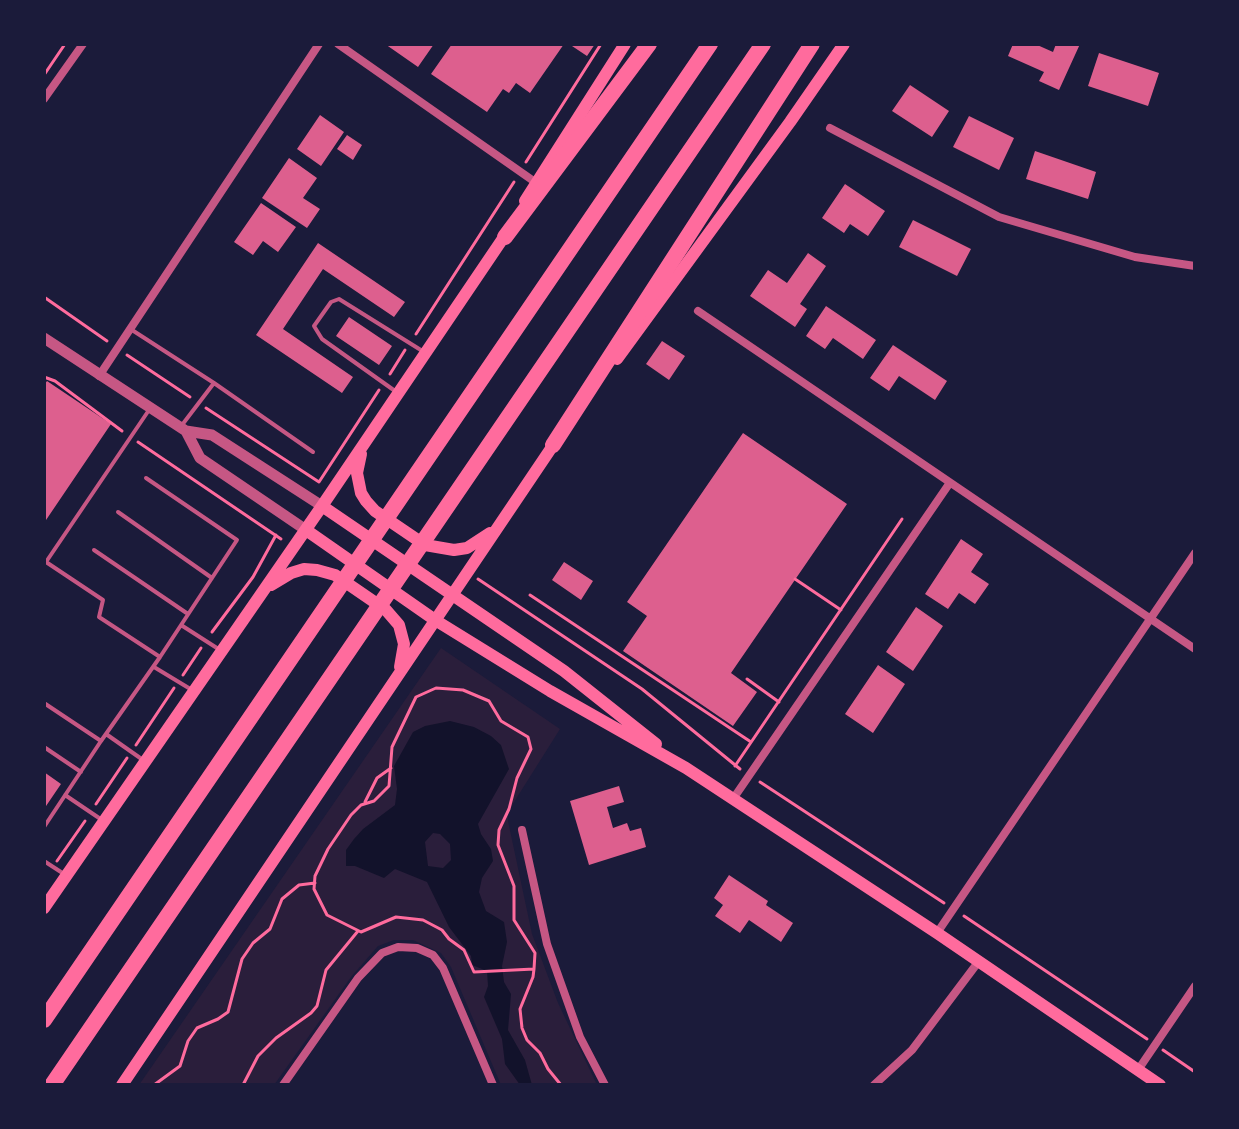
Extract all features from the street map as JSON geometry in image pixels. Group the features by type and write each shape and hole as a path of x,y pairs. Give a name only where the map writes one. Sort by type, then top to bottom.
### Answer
{"highway":[{"path":"505,237 649,44"},
{"path":"44,1020 710,44"},
{"path":"52,1085 763,44"},
{"path":"553,445 812,44"},
{"path":"44,1010 120,906"}],"main road":[{"path":"44,908 505,237 535,182 625,44"},
{"path":"122,1085 553,445 717,224 844,44"},
{"path":"363,447 357,473 366,501 375,511 425,545 441,549 467,548 496,529"},
{"path":"322,506 564,671 686,768"},
{"path":"306,530 435,620 550,691 686,768 979,961 1160,1085"},
{"path":"265,589 291,573 317,570 335,575 386,610 399,625 404,644 399,673"}],"street":[{"path":"44,99 83,44"},
{"path":"99,376 319,44"},
{"path":"338,44 535,182"},
{"path":"830,128 999,217 1135,257 1195,266"},
{"path":"698,311 1195,649"},
{"path":"44,338 184,429 212,435 322,506"},
{"path":"184,429 200,458 306,530"},
{"path":"733,799 949,484"},
{"path":"937,933 1195,553"},
{"path":"522,830 547,944 580,1037 605,1085"},
{"path":"283,1085 358,978 382,953 398,947 417,948 433,955 443,968 493,1085"},
{"path":"874,1085 912,1050 979,961"},
{"path":"1138,1070 1195,986"}],"lane":[{"path":"399,394 322,339 314,326 331,302 339,299 426,353"},
{"path":"130,329 313,452"},
{"path":"184,429 214,383"},
{"path":"150,408 45,563 103,600 99,617 160,657"},
{"path":"44,827 237,540 146,478"},
{"path":"118,512 212,578"},
{"path":"94,550 188,614"},
{"path":"181,625 222,652"},
{"path":"154,667 194,692"},
{"path":"44,703 101,741"},
{"path":"106,734 145,761"},
{"path":"44,747 81,772"},
{"path":"65,795 104,822"},
{"path":"44,861 66,876"}],"path":[{"path":"44,75 65,44"},
{"path":"44,377 55,381 281,539"},
{"path":"735,766 902,519"},
{"path":"53,867 253,577 276,535"},
{"path":"478,579 642,689 735,766 1195,1072"},
{"path":"795,579 841,610"},
{"path":"530,595 751,742"},
{"path":"747,679 779,702"},
{"path":"534,969 474,972 464,950 442,930 423,920 396,917 378,927 358,931 327,915 319,902 315,876 328,849 351,815 374,801 389,786 392,747 410,708 416,697 436,688 463,690 489,701 501,721 528,737 531,749 499,830 498,845 514,886 514,920 535,953 534,969 520,1009 522,1028 527,1040 561,1085"},
{"path":"365,804 377,778 391,768"},
{"path":"154,1085 180,1066 188,1041 197,1028 228,1012 242,959 253,943 270,929 282,899 299,885 315,883"},
{"path":"243,1085 258,1056 317,1006 326,970 358,931"}],"shaded area":[{"path":"441,648 560,729 508,812 508,821 532,934 558,1003 597,1085 501,1085 451,967 441,953 413,940 394,940 378,946 351,977 274,1085 139,1085"},
{"path":"450,721 474,727 501,745 509,769 478,824 491,849 493,861 482,878 479,892 486,911 504,922 507,942 502,966 504,982 511,994 508,1030 525,1060 532,1085 520,1085 505,1064 502,1039 484,997 488,986 487,971 472,965 471,956 449,927 427,882 395,869 384,878 355,866 346,866 346,850 354,839 395,805 397,789 394,766 413,732","holes":["433,833 440,834 450,844 451,860 443,868 428,866 425,842"]}],"building":[{"path":"385,44 434,44 418,67"},
{"path":"452,44 564,44 530,93 516,83 509,93 503,89 487,112 431,74"},
{"path":"569,44 595,44 587,56"},
{"path":"1013,44 1035,44 1053,52 1056,44 1080,44 1059,90 1039,81 1044,72 1008,56"},
{"path":"1099,53 1159,73 1148,106 1088,86"},
{"path":"910,85 949,111 932,137 892,111"},
{"path":"320,115 344,132 321,166 297,149"},
{"path":"969,116 1014,138 999,170 953,147"},
{"path":"347,135 362,145 353,160 337,149"},
{"path":"1035,151 1096,172 1088,199 1026,179"},
{"path":"289,158 317,178 303,198 320,209 307,228 262,198"},
{"path":"845,184 885,211 868,236 850,224 844,233 822,218"},
{"path":"261,203 296,227 278,252 263,241 253,255 234,242"},
{"path":"913,220 971,249 957,276 899,247"},
{"path":"318,243 405,302 394,317 323,269 283,329 353,377 342,393 256,335"},
{"path":"808,253 826,266 800,304 807,309 795,327 750,296 768,270 787,283"},
{"path":"826,306 876,340 863,359 833,338 825,349 806,336"},
{"path":"349,317 392,346 379,365 336,336"},
{"path":"662,341 685,356 669,380 646,364"},
{"path":"893,345 947,381 935,400 899,376 889,391 870,378"},
{"path":"47,381 111,424 44,523 44,385"},
{"path":"743,433 847,504 731,673 757,692 733,726 623,651 647,616 627,602"},
{"path":"961,539 983,554 971,572 989,584 975,604 959,593 948,609 925,594"},
{"path":"564,562 593,581 581,600 552,580"},
{"path":"916,607 943,626 913,671 886,652"},
{"path":"878,665 905,684 873,733 845,714"},
{"path":"44,772 61,784 44,809"},
{"path":"619,786 624,802 607,807 613,828 627,823 630,831 641,828 646,847 589,865 570,801"},
{"path":"729,875 768,901 766,905 793,923 781,942 749,920 740,933 715,916 723,905 714,898"}]}
